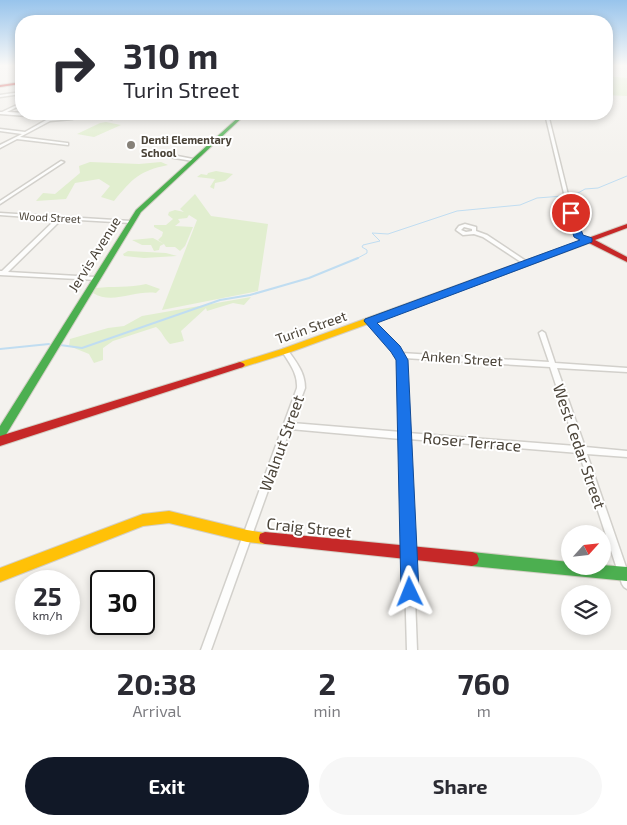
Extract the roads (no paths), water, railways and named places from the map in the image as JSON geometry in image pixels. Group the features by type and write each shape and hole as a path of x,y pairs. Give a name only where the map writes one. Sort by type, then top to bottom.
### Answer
{"street":[{"path":"1,113 15,107"},
{"path":"1,113 15,115"},
{"path":"0,147 49,120"},
{"name":"Jervis Avenue","path":"0,435 94,279 131,222 144,205 237,120"},
{"path":"547,120 575,231 579,237 589,240 627,260"},
{"path":"0,130 26,133"},
{"path":"16,138 67,144"},
{"path":"163,154 193,160"},
{"path":"0,203 62,162"},
{"name":"Wood Street","path":"0,214 131,222"},
{"path":"1,274 60,218"},
{"name":"Turin Street","path":"0,441 285,352 627,226"},
{"path":"474,232 486,236 526,263"},
{"path":"1,274 94,279"},
{"path":"369,321 400,355 402,360 412,650"},
{"name":"West Cedar Street","path":"542,333 627,584"},
{"name":"Walnut Street","path":"206,650 301,388 302,380 285,352"},
{"name":"Anken Street","path":"400,355 524,362"},
{"name":"West Cedar Street","path":"524,362 553,365"},
{"path":"553,365 627,370"},
{"name":"Roser Terrace","path":"288,426 627,454"},
{"name":"Craig Street","path":"0,575 142,520 159,517 169,517 247,536 625,574"}],"waterway":[{"path":"571,197 585,189 598,188 627,176"},
{"path":"357,258 367,253 367,250 362,247 363,245 380,241 372,233 388,234 457,211 520,205 537,198 563,196"},
{"path":"60,345 82,348 220,300 250,295 309,278 357,258"},
{"path":"0,349 49,344"}],"place":[{"name":"Denti Elementary School","path":"131,145"}]}
